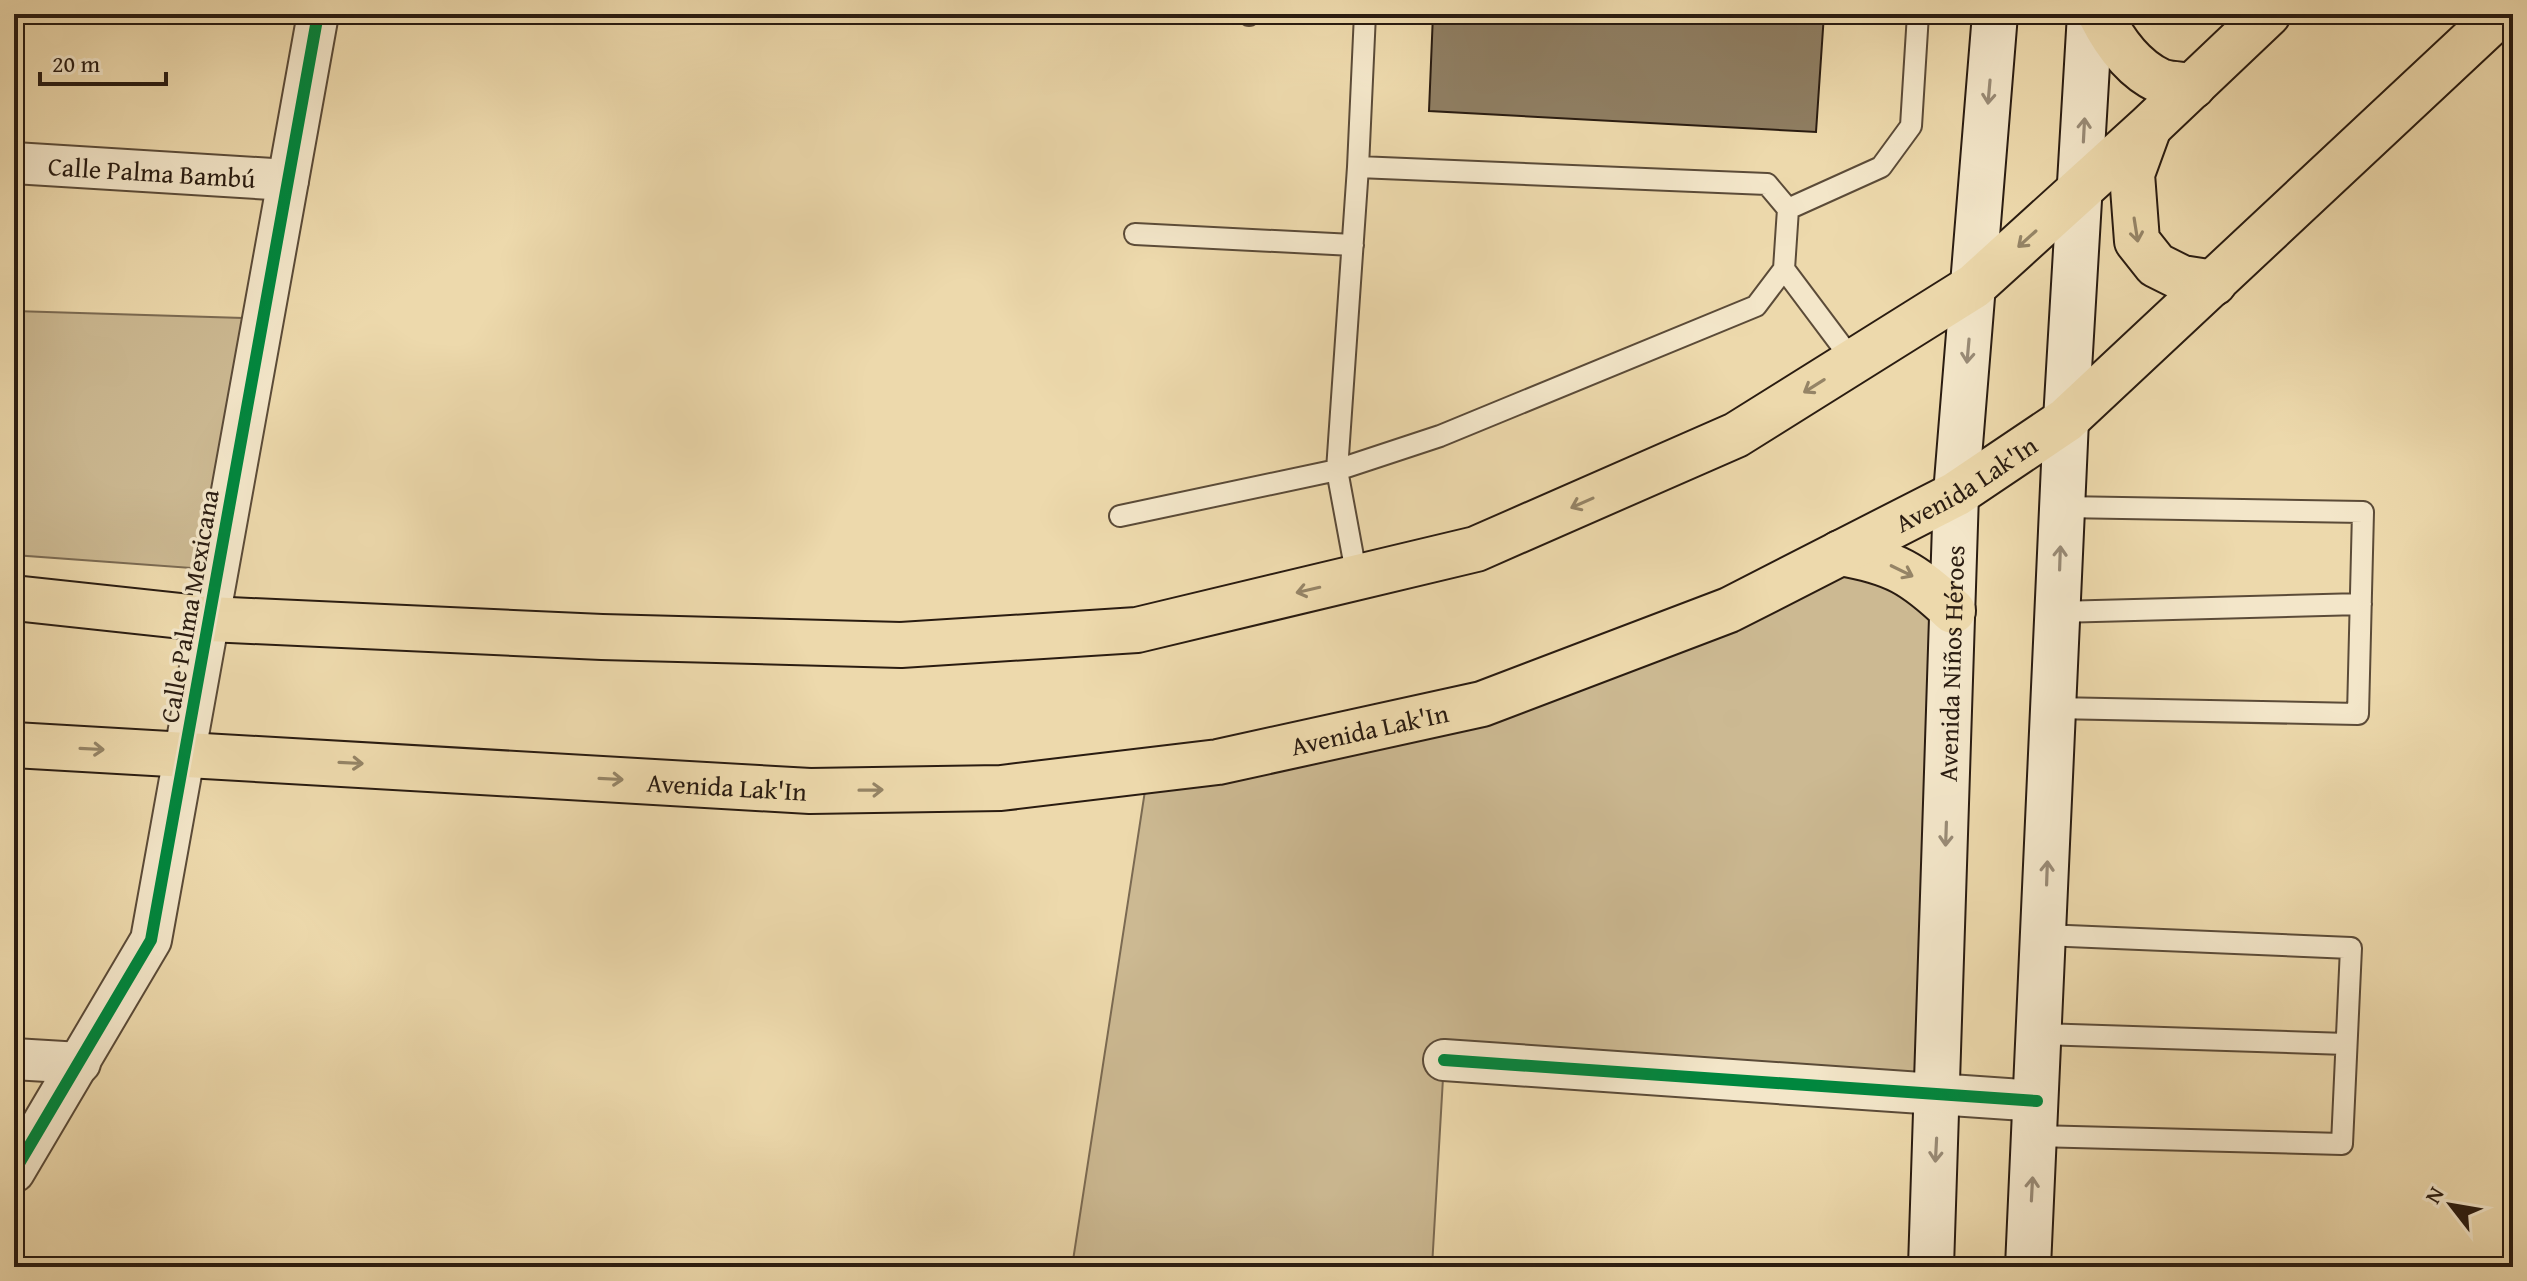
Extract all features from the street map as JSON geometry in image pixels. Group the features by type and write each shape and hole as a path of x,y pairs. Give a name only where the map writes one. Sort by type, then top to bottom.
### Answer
{"main road":[{"name":"Avenida Niños Héroes","path":"1931,1267 1956,494 1995,14"},
{"path":"2028,1267 2066,420 2090,14"},
{"path":"2100,14 2110,34 2131,61 2161,81 2193,86"},
{"path":"14,598 209,619 602,637 901,645 1137,630 1476,549 1736,435 1974,286 2268,14"},
{"name":"Avenida Lak'In","path":"14,745 810,791 1001,788 1218,762 1482,704 1729,610 1956,494 2066,420 2500,14"},
{"path":"2149,127 2132,174 2137,241 2156,265 2182,278 2214,283"},
{"path":"1840,553 1873,559 1913,576 1953,611"}],"street":[{"name":"Calle Palma Mexicana","path":"14,1172 151,940 318,14"},
{"name":"Calle Palma Bambú","path":"14,163 288,180"},
{"path":"14,1059 80,1063"},
{"path":"1444,1060 1938,1094 2036,1118"}],"lane":[{"path":"1357,578 1337,470 1365,14"},
{"path":"1788,209 1881,167 1911,126 1918,14"},
{"path":"1120,516 1337,470 1440,436 1756,306 1784,269 1788,209 1767,184 1358,167"},
{"path":"1135,234 1353,245"},
{"path":"1784,269 1853,361"},
{"path":"2053,708 2358,714 2363,512 2062,507"},
{"path":"2057,612 2361,604"},
{"path":"2036,1118 2342,1144 2351,948 2044,935"},
{"path":"2040,1034 2346,1044"}],"shaded area":[{"path":"14,311 243,318 205,569 14,555"},
{"path":"1840,553 1930,589 1938,1094 1444,1061 1432,1267 1072,1267 1148,771 1381,726"}],"building":[{"path":"1433,14 1824,14 1816,132 1429,111"}],"cycle path":[{"path":"14,1172 151,940 318,14"},
{"path":"1444,1060 2037,1101"}]}
